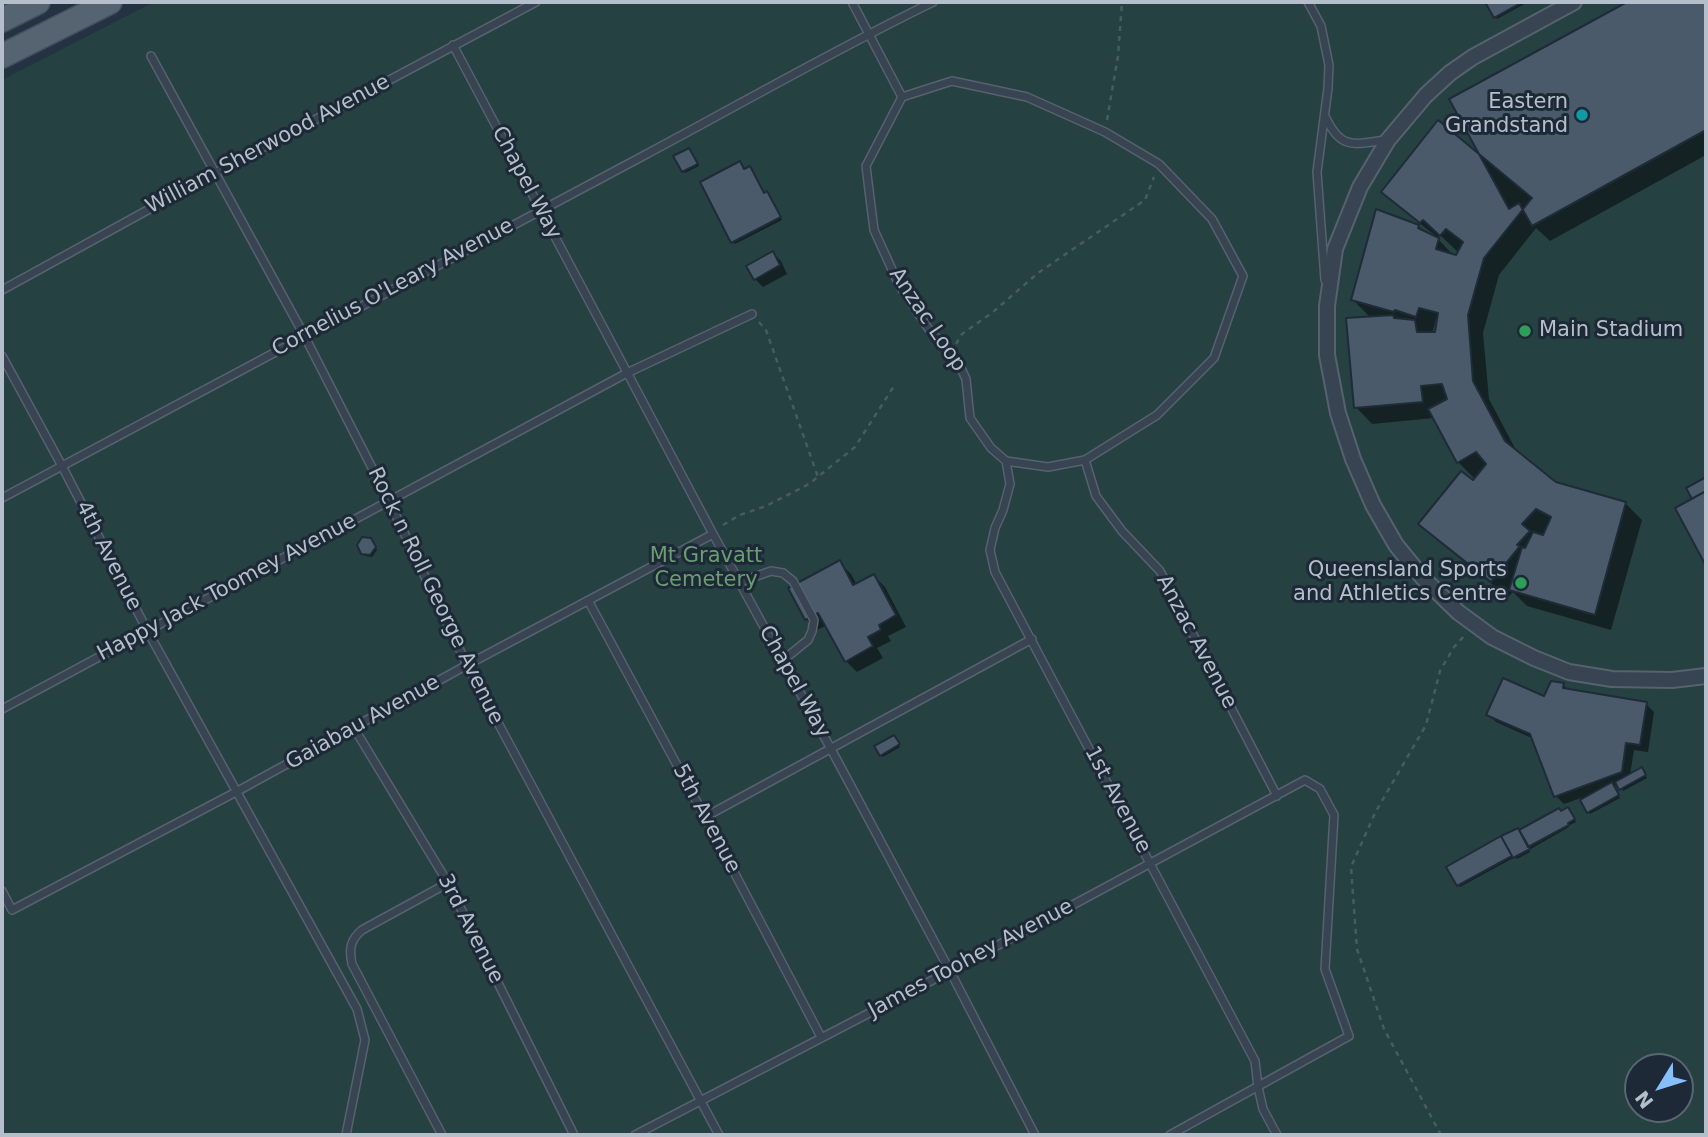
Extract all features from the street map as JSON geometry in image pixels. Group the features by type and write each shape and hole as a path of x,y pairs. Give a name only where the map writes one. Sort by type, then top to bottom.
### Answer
{"main road":[{"path":"2,20 38,2"},
{"path":"2,56 110,2"}],"street":[{"path":"1574,2 1473,57 1450,74 1426,95 1388,139 1360,187 1335,250 1327,306 1327,355 1338,414 1353,460 1373,505 1396,545 1423,578 1458,612 1492,637 1569,672 1612,679 1672,680 1706,676"}],"lane":[{"name":"William Sherwood Avenue","path":"2,290 536,2"},
{"path":"852,2 902,97 952,82 1027,97 1105,132 1159,164 1212,219 1243,276 1214,358 1157,415 1085,460 1048,467 1006,461"},
{"name":"Cornelius O'Leary Avenue","path":"2,498 869,33 933,2"},
{"path":"1308,2 1321,26 1329,65 1317,172 1327,306"},
{"name":"Chapel Way","path":"453,45 713,534 950,971 1035,1135"},
{"name":"Rock n Roll George Avenue","path":"151,56 304,335 389,501 467,665 719,1135"},
{"name":"Anzac Loop","path":"902,97 866,166 874,230 899,285 928,328 958,362 966,379 970,418 991,448 1006,461"},
{"path":"1325,115 1335,135 1344,141 1357,144 1388,139"},
{"name":"Happy Jack Toomey Avenue","path":"2,709 627,373 752,314"},
{"name":"4th Avenue","path":"2,356 236,792"},
{"name":"Anzac Avenue","path":"1085,460 1096,496 1122,531 1160,571 1277,796"},
{"name":"1st Avenue","path":"1006,461 1010,484 990,550 995,572 1255,1061 1263,1109 1277,1135"},
{"name":"Gaiabau Avenue","path":"2,891 12,910 713,534"},
{"path":"740,582 771,571 783,573 793,580 814,620 813,631 808,640 782,661"},
{"name":"5th Avenue","path":"589,602 821,1037"},
{"path":"705,817 1032,639"},
{"name":"3rd Avenue","path":"354,728 448,883 574,1135"},
{"name":"James Toohey Avenue","path":"635,1135 950,971 1305,780 1320,789 1334,815 1325,969 1349,1036 1258,1087"},
{"path":"236,792 357,1009 365,1040 346,1135"},
{"path":"442,1135 352,964 350,953 351,943 362,930 448,883"},
{"path":"1170,1135 1258,1087"}],"path":[{"path":"1105,132 1118,56 1122,2"},
{"path":"950,353 962,334 993,312 1038,272 1145,200 1159,164"},
{"path":"752,314 766,330 818,477"},
{"path":"722,524 766,506 818,477 855,447 894,386"},
{"path":"1441,1135 1384,1029 1357,950 1351,867 1375,813 1426,725 1440,671 1454,647 1475,624"}],"green space":[{"name":"Mt Gravatt Cemetery","path":"154,2 1706,2 1706,1135 2,1135 2,80"}],"building":[{"path":"1485,2 1523,2 1494,18"},
{"name":"Eastern Grandstand","path":"1627,2 1706,2 1706,130 1532,226 1519,203 1509,209 1449,99"},
{"path":"1438,120 1532,198 1484,258 1468,315 1473,381 1505,441 1552,479 1626,502 1595,615 1509,590 1522,547 1525,548 1533,532 1543,535 1551,517 1536,509 1522,524 1530,531 1491,582 1418,524 1461,471 1473,480 1486,464 1476,452 1457,463 1428,409 1447,399 1442,384 1421,386 1423,402 1354,408 1346,318 1393,315 1394,318 1415,320 1417,332 1435,332 1438,313 1419,308 1416,317 1351,300 1376,209 1419,225 1418,228 1439,238 1436,249 1456,255 1463,242 1446,229 1440,236 1423,220 1420,223 1381,192"},
{"path":"689,148 698,164 682,172 673,156"},
{"path":"740,161 744,169 750,166 781,217 731,243 700,182"},
{"path":"773,251 780,265 754,280 746,266"},
{"path":"1706,477 1706,491 1692,499 1686,488"},
{"path":"1706,491 1706,566 1675,508"},
{"path":"362,537 371,538 376,547 370,555 361,554 357,545"},
{"path":"840,560 853,585 874,574 896,615 879,625 881,630 868,637 873,646 845,662 818,613 805,620 788,588"},
{"path":"1503,678 1544,696 1551,681 1564,683 1563,688 1647,702 1640,745 1626,743 1622,772 1554,797 1530,734 1486,715"},
{"path":"894,735 900,744 880,756 874,746"},
{"path":"1642,767 1646,775 1619,790 1615,782"},
{"path":"1612,782 1619,795 1587,813 1580,800"},
{"path":"1568,807 1575,819 1568,823 1569,825 1528,847 1519,830 1559,808 1561,811"},
{"path":"1518,828 1530,849 1513,858 1501,836"},
{"path":"1501,836 1512,856 1457,886 1446,867"}],"place":[{"name":"Eastern Grandstand","path":"1582,115"},
{"name":"Main Stadium","path":"1525,331"},
{"name":"Queensland Sports and Athletics Centre","path":"1521,583"}]}
